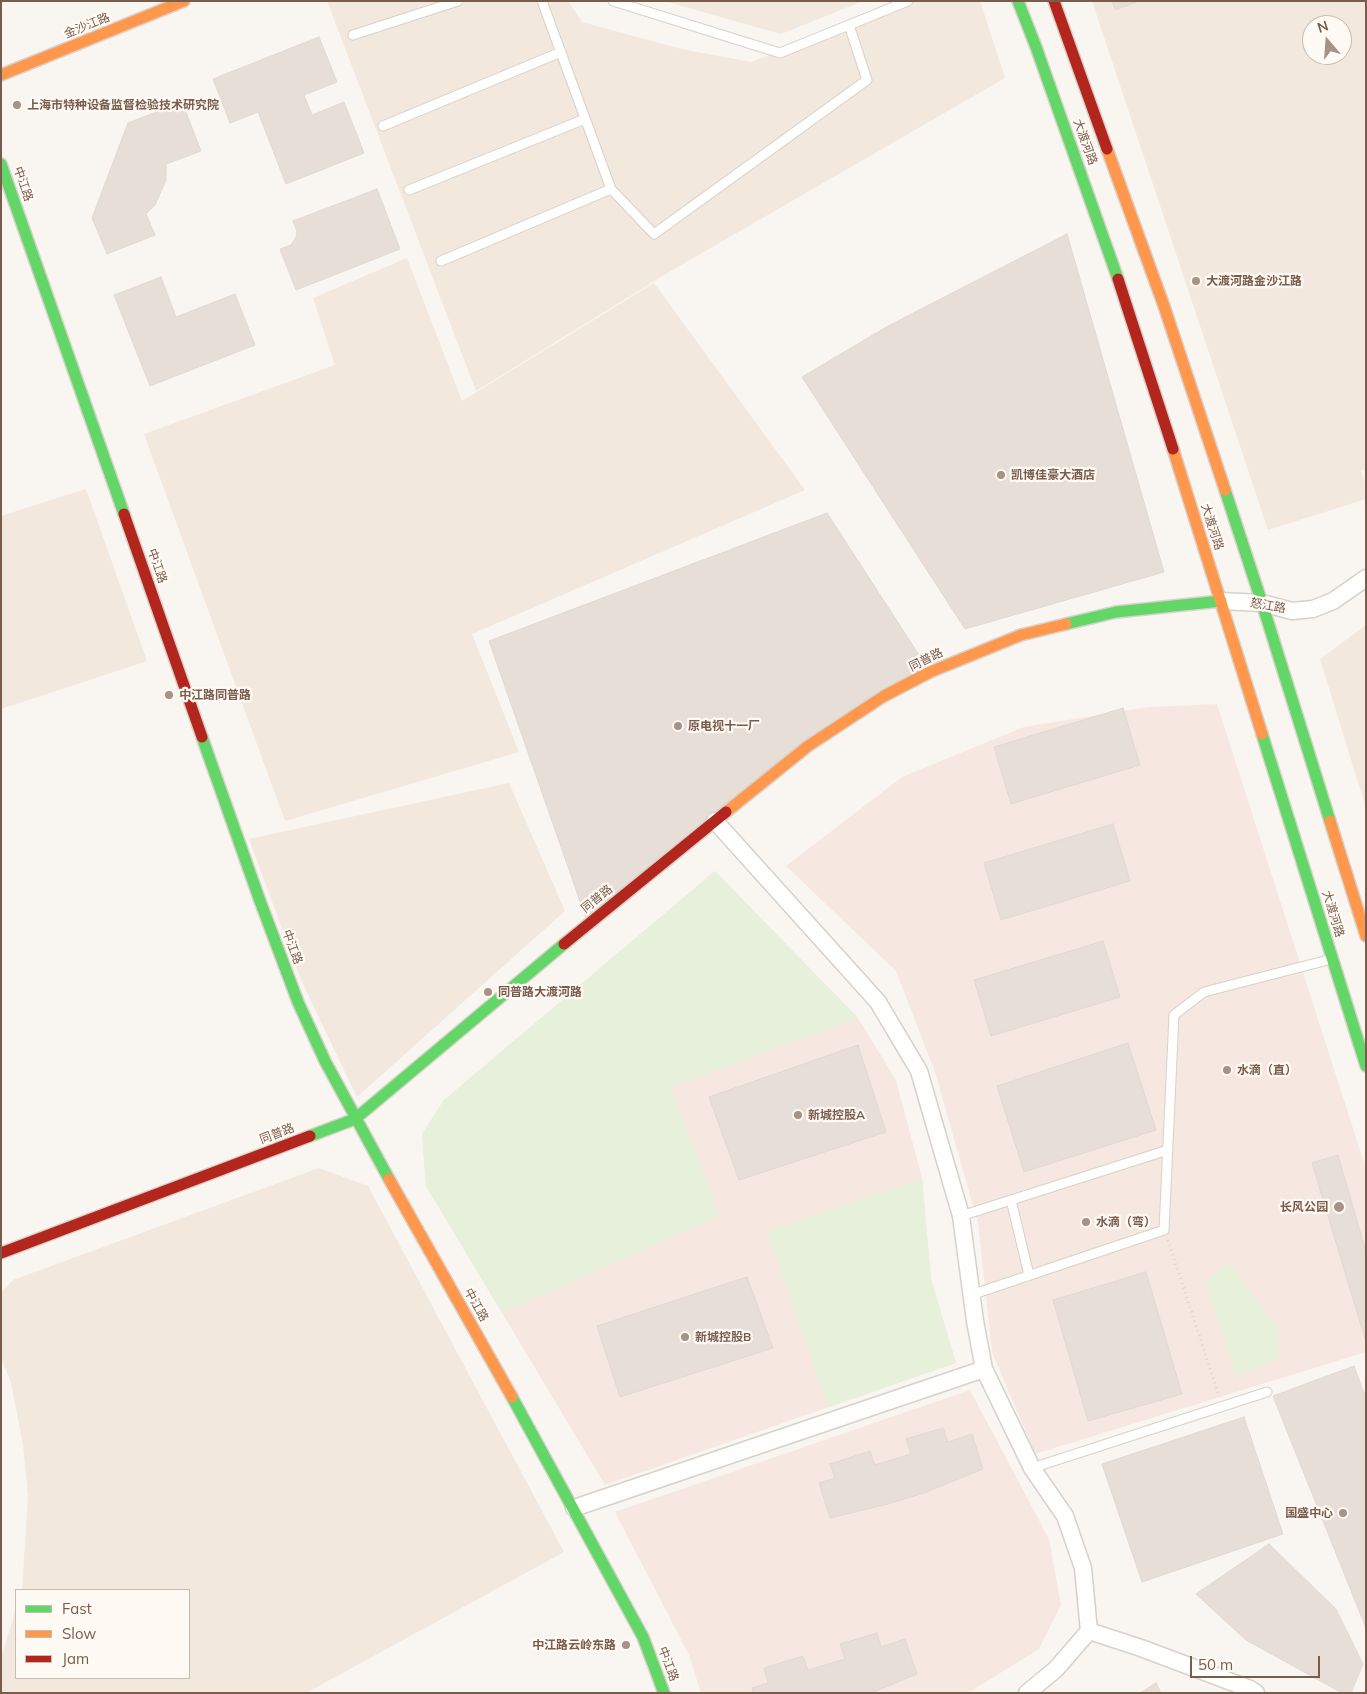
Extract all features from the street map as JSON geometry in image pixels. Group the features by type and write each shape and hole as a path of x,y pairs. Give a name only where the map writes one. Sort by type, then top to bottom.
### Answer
{"street":[{"name":"金沙江路","path":"1,75 184,1"},
{"name":"大渡河路","path":"1018,1 1111,258 1221,601 1366,1066"},
{"name":"大渡河路","path":"1054,1 1164,306 1262,603 1366,936"},
{"name":"中江路","path":"1,164 298,1002 325,1061 355,1119 574,1508 643,1637 664,1693"},
{"name":"怒江路","path":"1221,601 1262,603 1292,611 1314,609 1333,601 1366,578"},
{"name":"同普路","path":"1,1253 355,1119 581,930 808,746 884,696 930,672 1022,635 1116,612 1221,601"},
{"path":"715,821 878,1002 919,1071 961,1216 971,1294 984,1369 1032,1468 1068,1524 1083,1568 1089,1631 1056,1669 1027,1693"},
{"path":"574,1508 984,1369"},
{"path":"1089,1631 1250,1688 1256,1693"}],"lane":[{"path":"353,35 458,1"},
{"path":"542,1 611,189 654,234 867,80 849,25"},
{"path":"612,1 780,53 908,1"},
{"path":"383,126 561,52"},
{"path":"409,190 585,119"},
{"path":"441,261 611,189"},
{"path":"971,1294 1164,1230 1174,1015 1204,992 1332,959"},
{"path":"961,1216 1168,1150"},
{"path":"1011,1200 1029,1275"},
{"path":"1032,1468 1267,1392"}],"path":[{"path":"1164,1230 1222,1407"}],"shaded area":[{"path":"327,1 568,1 582,22 681,49 751,62 908,1 980,1 1005,78 669,272 476,391"},
{"path":"664,1 863,1 781,34"},
{"path":"1092,1 1366,1 1366,469 1361,471 1366,485 1366,499 1268,530"},
{"path":"407,258 462,401 654,283 805,490 472,634 519,752 285,821 144,434 335,365 313,298"},
{"path":"86,489 147,661 1,709 1,516"},
{"path":"1366,625 1366,808 1320,659"},
{"path":"1217,704 1366,1169 1366,1352 1035,1454 992,1352 978,1223 935,1072 896,971 786,866 902,777 1024,727 1148,707"},
{"path":"509,783 565,911 357,1097 301,980 249,839"},
{"path":"715,871 858,1018 896,1080 922,1178 931,1279 956,1363 605,1485 426,1186 422,1134 444,1100"},
{"path":"319,1168 368,1186 564,1552 306,1693 1,1693 1,1659 15,1611 15,1679 190,1679 190,1589 22,1589 28,1496 23,1444 11,1383 1,1358 1,1293 13,1280"},
{"path":"970,1390 1049,1539 1061,1605 1039,1649 968,1693 701,1693 689,1655 615,1512"}],"green space":[{"path":"715,871 858,1018 671,1087 719,1216 502,1313 426,1186 422,1134 444,1100"},
{"path":"922,1178 931,1279 956,1363 828,1407 767,1231"},
{"path":"1228,1262 1278,1328 1279,1359 1236,1377 1206,1282"}],"building":[{"path":"1112,1 1139,1 1115,10"},
{"path":"319,37 337,82 304,95 312,115 344,102 364,153 286,184 258,112 230,123 213,79"},
{"path":"182,102 201,151 166,164 166,180 155,205 146,214 155,235 107,254 92,218 128,123"},
{"path":"377,189 400,249 296,290 280,249 291,245 296,237 297,231 293,221"},
{"name":"凯博佳豪大酒店","path":"1067,234 1164,572 965,629 802,377 888,326"},
{"path":"161,277 176,317 235,294 255,345 150,386 114,295"},
{"name":"原电视十一厂","path":"827,513 930,672 808,746 588,924 489,641"},
{"path":"1123,708 1140,765 1011,804 994,747"},
{"path":"1113,824 1130,881 1001,920 984,863"},
{"path":"1103,941 1120,997 991,1036 974,980"},
{"path":"1128,1043 1156,1130 1024,1172 997,1086"},
{"name":"新城控股A","path":"858,1045 886,1132 739,1180 709,1097"},
{"name":"长风公园","path":"1338,1155 1366,1252 1366,1342 1312,1163"},
{"path":"1146,1272 1182,1394 1088,1421 1053,1300"},
{"name":"新城控股B","path":"747,1277 773,1348 620,1397 597,1326"},
{"name":"国盛中心","path":"1354,1366 1366,1398 1366,1628 1273,1396"},
{"path":"1244,1417 1283,1534 1142,1582 1102,1464"},
{"path":"943,1428 948,1442 972,1434 983,1469 924,1493 830,1518 819,1483 835,1478 830,1464 870,1451 875,1465 911,1454 906,1439"},
{"path":"1269,1544 1336,1609 1363,1664 1351,1693 1342,1693 1246,1640 1196,1594"},
{"path":"877,1633 881,1647 905,1639 917,1674 871,1693 753,1693 752,1688 768,1683 764,1668 803,1656 808,1670 845,1659 840,1644"},
{"path":"1156,1683 1161,1693 1140,1693"}],"traffic: fast":[{"path":"1018,1 1118,279"},
{"path":"1,164 124,514"},
{"path":"1225,490 1330,821"},
{"path":"1066,624 1116,612 1221,601"},
{"path":"1262,734 1366,1066"},
{"path":"202,737 298,1002 325,1061 389,1179"},
{"path":"310,1136 355,1119 564,944"},
{"path":"512,1397 643,1637 664,1693"}],"traffic: slow":[{"path":"1,75 184,1"},
{"path":"1107,149 1164,306 1225,490"},
{"path":"1173,449 1262,734"},
{"path":"726,812 808,746 884,696 930,672 1021,635 1066,624"},
{"path":"1330,821 1366,936"},
{"path":"389,1179 512,1397"}],"traffic: jam":[{"path":"1054,1 1107,149"},
{"path":"1118,279 1173,449"},
{"path":"124,514 202,737"},
{"path":"564,944 726,812"},
{"path":"1,1253 310,1136"}],"place":[{"name":"上海市特种设备监督检验技术研究院","path":"17,105"},
{"name":"大渡河路金沙江路","path":"1196,281"},
{"name":"凯博佳豪大酒店","path":"1001,475"},
{"name":"中江路同普路","path":"169,695"},
{"name":"原电视十一厂","path":"678,726"},
{"name":"同普路大渡河路","path":"488,992"},
{"name":"水滴（直）","path":"1227,1070"},
{"name":"新城控股A","path":"798,1115"},
{"name":"长风公园","path":"1339,1207"},
{"name":"水滴（弯）","path":"1086,1222"},
{"name":"新城控股B","path":"685,1337"},
{"name":"国盛中心","path":"1343,1513"},
{"name":"中江路云岭东路","path":"626,1645"}]}
